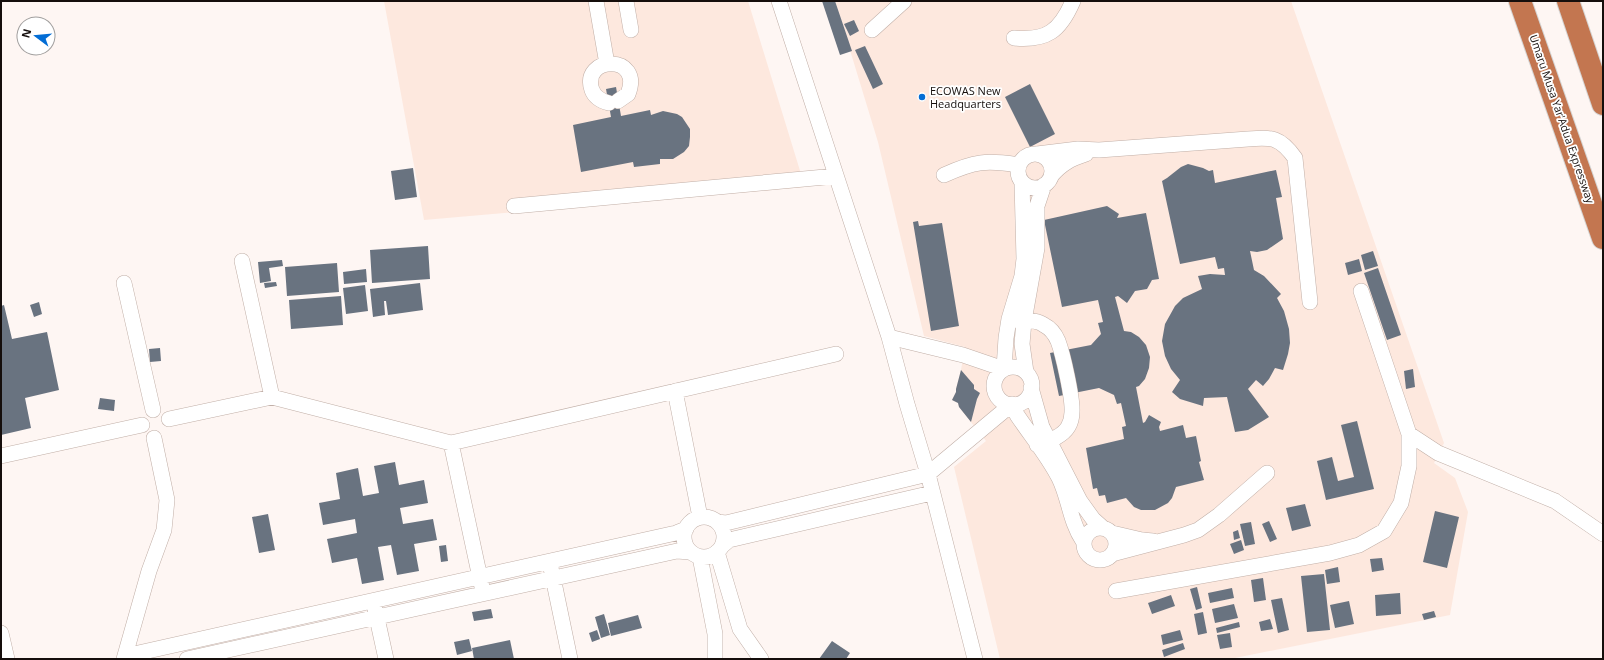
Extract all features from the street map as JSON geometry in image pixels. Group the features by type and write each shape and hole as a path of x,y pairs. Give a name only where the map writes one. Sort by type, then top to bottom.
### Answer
{"highway":[{"name":"Umaru Musa Yar'Adua Expressway","path":"1520,1 1603,238"},
{"path":"1568,1 1603,104"}],"street":[{"path":"596,1 606,64"},
{"path":"626,1 631,30"},
{"path":"779,1 889,337 928,474 975,659"},
{"path":"872,30 904,1"},
{"path":"1014,38 1037,38 1053,31 1066,17 1073,1"},
{"path":"613,63 620,65 629,74 631,81 628,94 614,102 599,100 594,95 591,82 596,70 600,66 606,64 613,63"},
{"path":"1112,554 1116,544 1108,530 1093,519 1043,443 1017,415 1012,404 1001,400 994,390 996,378 1004,369 1009,320 1022,276 1024,259 1022,182 1018,171 1019,165 1026,156 1051,151 1099,150 1265,138 1278,140 1288,147 1295,158 1310,302"},
{"path":"1022,182 1025,185 1034,188 1048,180 1060,166 1073,158 1099,150"},
{"path":"1026,372 1022,344 1024,320 1037,248 1037,206 1048,180 1051,164 1043,156 1037,154"},
{"path":"944,174 966,166 985,162 995,161 1019,165"},
{"path":"514,206 836,176"},
{"path":"242,261 272,397"},
{"path":"124,283 153,410"},
{"path":"1116,591 1330,553 1359,545 1384,531 1401,503 1409,466 1409,434 1361,291"},
{"path":"1009,320 1039,322 1046,325 1054,333 1060,351 1073,412 1067,429 1043,443"},
{"path":"889,337 963,356 1004,369 1016,367 1026,372 1030,377 1043,443 1065,493 1075,527 1084,541"},
{"path":"169,419 272,397 451,443 836,354"},
{"path":"714,659 715,634 695,554 684,541 686,529 689,523 700,517 726,523 928,474 1012,404 1022,402 1027,398 1031,388"},
{"path":"674,391 700,517"},
{"path":"153,410 162,412 169,419 169,429 163,436 154,438 145,433 142,425 145,416 153,410"},
{"path":"1,456 142,425"},
{"path":"1409,434 1438,453 1555,502 1603,534"},
{"path":"154,438 167,500 164,530 149,571 125,657 373,600 550,562 676,533 686,529"},
{"path":"451,443 484,593"},
{"path":"1158,541 1142,540 1108,530 1093,529 1085,536 1084,541 1085,552 1093,559 1103,560 1112,554 1198,530 1219,515 1267,473"},
{"path":"187,659 677,551 708,557 720,549 729,540 932,493"},
{"path":"717,522 724,533 720,549 740,630 761,659"},
{"path":"550,562 552,578 570,659"},
{"path":"373,600 386,659"},
{"path":"715,634 740,630"},
{"path":"1,633 7,659"}],"shaded area":[{"path":"384,1 748,1 805,187 424,220"},
{"path":"835,1 1291,1 1444,443 1434,463 1455,478 1468,512 1450,615 1230,659 1000,659 954,467 986,441 959,407 958,403 952,400 956,392 965,347 924,336 878,142"}],"building":[{"path":"822,1 835,1 852,51 840,55"},
{"path":"854,20 859,31 850,36 844,24"},
{"path":"865,46 883,84 873,89 855,50"},
{"path":"1030,84 1055,134 1030,147 1005,97"},
{"path":"616,87 621,116 650,110 651,115 663,111 677,114 682,117 690,129 689,146 684,152 673,159 660,159 660,164 634,167 633,162 581,172 573,125 611,117 606,89"},
{"path":"1188,164 1209,171 1213,170 1215,183 1276,170 1282,197 1276,198 1283,239 1267,250 1257,252 1250,251 1254,270 1264,276 1281,294 1277,298 1284,311 1289,329 1290,343 1283,370 1275,368 1263,386 1256,380 1248,389 1269,417 1248,430 1235,432 1227,397 1204,398 1203,406 1180,399 1172,392 1180,380 1171,369 1165,356 1162,341 1165,324 1175,306 1183,298 1202,289 1198,276 1210,274 1225,275 1224,268 1218,269 1215,257 1180,264 1162,181 1181,167"},
{"path":"413,168 417,197 395,200 391,171"},
{"path":"1107,206 1119,214 1117,218 1146,213 1159,279 1152,280 1147,289 1135,291 1127,303 1118,296 1115,297 1124,331 1131,332 1139,337 1146,345 1150,357 1149,368 1145,379 1139,386 1136,387 1143,423 1149,415 1161,422 1159,427 1160,431 1183,425 1186,438 1196,436 1201,461 1199,462 1204,480 1176,487 1172,498 1168,503 1155,510 1141,510 1134,507 1126,498 1107,503 1105,495 1099,496 1097,488 1093,489 1086,448 1124,439 1122,427 1126,426 1121,403 1117,404 1114,395 1099,388 1059,396 1050,353 1091,345 1101,334 1098,323 1103,322 1098,300 1062,307 1044,220"},
{"path":"918,221 919,226 942,223 959,326 931,331 913,222"},
{"path":"428,246 430,279 372,283 370,250"},
{"path":"1373,251 1378,266 1365,270 1361,255"},
{"path":"1359,259 1362,271 1348,275 1345,263"},
{"path":"282,260 283,266 269,268 271,281 260,283 258,262"},
{"path":"337,263 339,292 287,296 285,267"},
{"path":"1378,268 1401,335 1387,340 1364,273"},
{"path":"366,269 367,282 344,284 343,272"},
{"path":"276,282 277,286 265,288 264,283"},
{"path":"420,283 423,310 388,315 386,301 384,301 385,315 373,317 370,289"},
{"path":"365,285 368,311 346,314 343,288"},
{"path":"341,296 343,325 291,329 289,300"},
{"path":"39,302 42,314 34,317 30,305"},
{"path":"4,305 12,339 47,332 59,390 25,398 31,428 1,435 1,306"},
{"path":"160,348 161,361 150,362 149,349"},
{"path":"1413,369 1415,387 1406,389 1404,371"},
{"path":"961,370 974,385 974,389 980,393 971,422 959,407 958,403 952,400 956,392"},
{"path":"100,398 115,400 114,411 98,409"},
{"path":"1357,421 1374,489 1326,500 1317,461 1332,457 1338,481 1354,477 1341,425"},
{"path":"395,462 399,485 424,480 428,503 400,508 403,524 433,519 437,540 414,544 419,571 397,575 391,545 378,547 384,580 362,584 357,558 332,563 327,539 357,533 355,519 323,525 319,503 340,499 336,473 358,468 363,496 379,493 374,466"},
{"path":"1305,504 1311,526 1292,531 1286,508"},
{"path":"1435,511 1459,517 1447,568 1423,562"},
{"path":"268,514 275,550 259,553 252,517"},
{"path":"1269,521 1277,539 1270,542 1262,524"},
{"path":"1251,522 1255,544 1245,546 1240,524"},
{"path":"1238,530 1240,538 1234,540 1233,532"},
{"path":"1241,540 1244,550 1234,554 1230,544"},
{"path":"446,545 448,561 441,562 439,546"},
{"path":"1382,558 1384,570 1372,572 1370,559"},
{"path":"1338,567 1340,582 1327,584 1325,570"},
{"path":"1324,574 1330,630 1307,632 1301,576"},
{"path":"1263,578 1266,600 1254,602 1251,580"},
{"path":"1197,587 1202,608 1196,610 1190,589"},
{"path":"1232,588 1234,598 1210,603 1208,593"},
{"path":"1400,593 1401,614 1376,616 1375,595"},
{"path":"1171,595 1175,606 1152,614 1148,603"},
{"path":"1282,598 1289,630 1278,633 1271,600"},
{"path":"1349,601 1354,624 1335,628 1330,605"},
{"path":"1234,604 1238,618 1215,623 1212,609"},
{"path":"491,609 493,618 474,621 472,612"},
{"path":"1434,611 1436,617 1424,620 1422,614"},
{"path":"1203,612 1207,633 1198,635 1194,614"},
{"path":"604,614 610,635 601,638 595,617"},
{"path":"638,615 642,628 611,636 608,623"},
{"path":"1270,619 1273,629 1261,631 1259,622"},
{"path":"1239,622 1240,627 1217,633 1216,628"},
{"path":"597,630 600,639 592,642 589,633"},
{"path":"1180,630 1183,640 1163,645 1161,635"},
{"path":"1230,633 1232,647 1220,649 1217,635"},
{"path":"469,639 472,651 457,655 454,642"},
{"path":"510,640 514,659 474,659 472,648"},
{"path":"832,641 850,653 846,659 819,659"},
{"path":"1183,643 1185,649 1164,657 1162,650"}],"place":[{"name":"ECOWAS New Headquarters","path":"922,97"}]}
